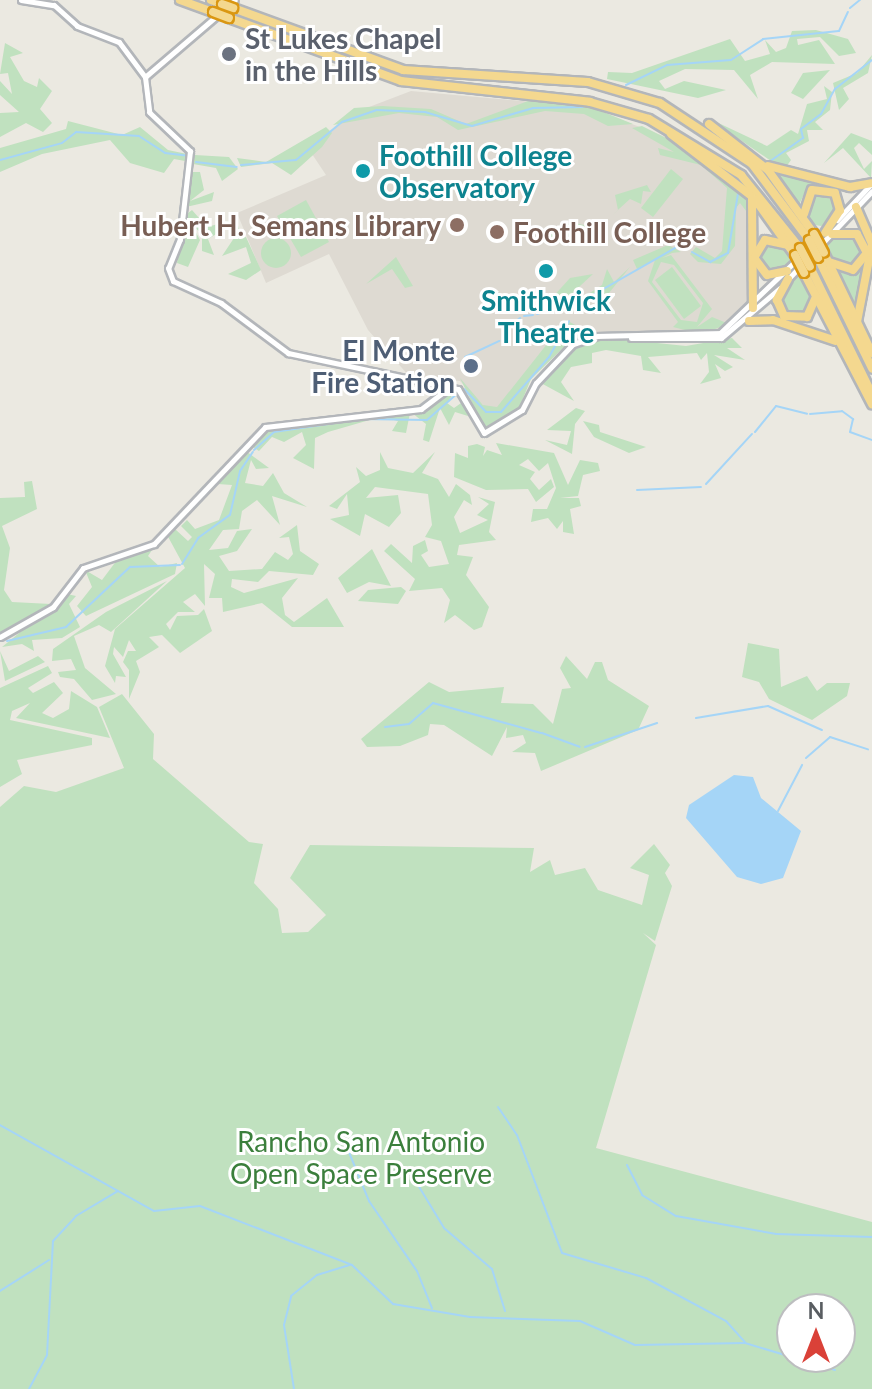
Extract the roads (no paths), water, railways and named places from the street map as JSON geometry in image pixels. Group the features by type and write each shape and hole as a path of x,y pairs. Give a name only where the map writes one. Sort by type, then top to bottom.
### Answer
{"highway":[{"path":"180,0 401,81 590,102 649,119 741,175 798,252 872,394"},
{"path":"211,0 234,4 403,70 588,82 686,115 780,172 850,187 872,183"},
{"path":"686,115 752,164 811,237 872,353"},
{"path":"649,119 747,191 798,252"},
{"path":"748,150 805,218 811,237"},
{"path":"747,191 757,214 753,308"},
{"path":"805,218 809,193 832,191 840,210 828,233 857,234 865,259 842,271 821,255"},
{"path":"856,207 872,244 857,322"},
{"path":"798,252 776,238 756,248 761,271 788,275 777,304 795,321 814,309 807,270"},
{"path":"821,255 872,368"},
{"path":"810,283 841,349 872,404"},
{"path":"749,321 824,333 841,349"}],"street":[{"path":"21,0 54,5 77,26 116,40 145,77 149,112 180,135 191,157 170,277 221,303 288,353 450,387 463,393"},
{"path":"145,77 234,4"},
{"path":"460,384 478,429 492,433 522,410 570,346 626,337 707,337 753,308 828,233 872,183"},
{"path":"828,233 872,191"},
{"path":"626,337 702,343 749,321 788,275"},
{"path":"433,385 438,397"},
{"path":"0,637 53,607 83,568 154,544 265,427 410,411 438,397 450,387"}],"water":[{"path":"734,775 753,777 761,798 801,831 783,878 761,884 737,877 686,818 689,805"}],"waterway":[{"path":"850,8 860,0"},
{"path":"626,85 667,65 731,60 763,39 839,31 848,12"},
{"path":"769,162 803,138 801,129 821,114 835,89 872,60"},
{"path":"241,165 296,160 342,122 376,110 425,112 472,126 533,108 583,107"},
{"path":"0,160 62,143 76,132 139,136 165,153 188,156"},
{"path":"196,162 237,167"},
{"path":"692,252 710,262 728,253 738,194"},
{"path":"584,300 675,248"},
{"path":"537,314 554,308"},
{"path":"524,316 533,315"},
{"path":"504,330 520,318"},
{"path":"464,389 486,412 501,412 549,357 569,321"},
{"path":"465,357 499,341"},
{"path":"254,450 274,432 362,419 427,420 459,392"},
{"path":"755,432 776,406 807,414"},
{"path":"810,414 842,411 853,419 850,432 872,440"},
{"path":"706,484 752,434"},
{"path":"182,564 198,538 230,515 240,471 253,452"},
{"path":"637,490 701,487"},
{"path":"7,641 66,627 130,567 180,565"},
{"path":"385,727 409,724 433,703 541,733"},
{"path":"696,718 768,706 822,730"},
{"path":"585,747 657,723"},
{"path":"542,733 580,747"},
{"path":"806,758 830,737 868,749"},
{"path":"778,811 802,765"},
{"path":"498,1107 517,1135 562,1253 646,1278 726,1321 745,1342"},
{"path":"0,1125 154,1211 200,1206 352,1265 393,1304 470,1317 580,1321 635,1345 745,1343 776,1352"},
{"path":"346,1145 369,1201 417,1271 432,1308"},
{"path":"627,1165 642,1195 676,1216 776,1234 872,1237"},
{"path":"418,1185 444,1228 492,1269 505,1311"},
{"path":"29,1389 47,1355 53,1241 76,1216 118,1191"},
{"path":"0,1291 49,1260"},
{"path":"294,1389 284,1325 291,1296 317,1275 350,1265"}],"place":[{"name":"St Lukes Chapel in the Hills","path":"229,54"},
{"name":"Foothill College Observatory","path":"363,171"},
{"name":"Hubert H. Semans Library","path":"457,225"},
{"name":"Foothill College","path":"497,232"},
{"name":"Smithwick Theatre","path":"546,271"},
{"name":"El Monte Fire Station","path":"471,366"}],"park label":[{"name":"Rancho San Antonio Open Space Preserve","path":"361,1157"}]}
